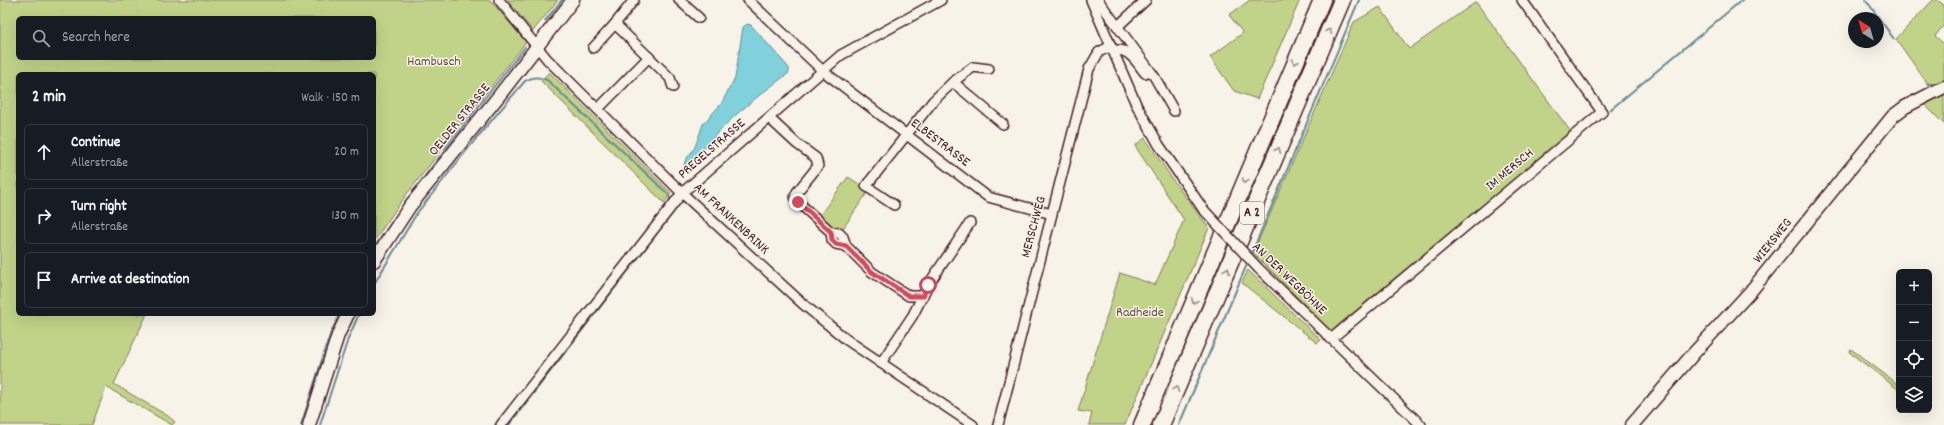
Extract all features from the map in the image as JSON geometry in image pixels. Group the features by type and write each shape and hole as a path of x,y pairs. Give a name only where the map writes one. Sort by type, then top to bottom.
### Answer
{"highway":[{"name":"A 2","path":"1142,425 1322,0"},
{"name":"A 2","path":"1161,425 1342,0"}],"street":[{"name":"AM FRANKENBRINK","path":"499,0 547,59 682,193 803,304 847,340 973,425"},
{"name":"OELDER STRASSE","path":"376,258 410,206 573,0"},
{"path":"593,48 634,0"},
{"path":"679,0 699,18"},
{"name":"ELBESTRASSE","path":"748,0 823,71 988,197 1052,214"},
{"name":"PREGELSTRASSE","path":"501,425 682,193 841,55 941,0"},
{"name":"AN DER WEGBÖHNE","path":"1091,0 1136,104 1159,145 1203,209 1258,268 1421,425"},
{"path":"1098,0 1154,76 1174,111"},
{"path":"1118,26 1146,0"},
{"name":"IM MERSCH","path":"1331,339 1602,112 1522,0"},
{"path":"615,24 670,78 673,87"},
{"path":"1112,49 1126,51 1163,92"},
{"name":"MERSCHWEG","path":"998,425 1089,69 1099,52 1112,49"},
{"path":"598,109 649,57"},
{"path":"894,205 866,186 933,101 953,82 973,67 989,69"},
{"path":"953,82 1003,124"},
{"name":"WIEKSWEG","path":"1632,425 1694,352 1750,292 1893,116 1905,107 1944,87"},
{"path":"769,118 797,144 816,158 818,166 797,192 796,197 798,202 831,232 839,233 843,237 846,246 872,272 909,296 923,296"},
{"path":"881,363 913,315 923,296 970,223"},
{"path":"909,296 913,315"},
{"path":"309,425 338,335 347,316"}],"green space":[{"name":"Hambusch","path":"0,0 490,0 526,42 403,199 376,238 376,72 16,72 16,316 146,316 114,384 168,416 175,422 172,425 106,387 92,425 0,425"},
{"path":"507,0 558,0 533,31"},
{"path":"1250,0 1300,0 1257,99 1234,91 1210,57 1243,33 1229,15"},
{"path":"1933,0 1937,0 1944,5 1944,25 1935,36 1944,44 1944,80 1935,84 1927,83 1896,39"},
{"path":"1476,2 1571,132 1331,331 1253,253 1354,22 1380,7 1409,49"},
{"path":"549,72 671,193 664,203 541,81"},
{"path":"1944,94 1944,124 1923,103"},
{"name":"Radheide","path":"1145,138 1175,183 1209,228 1125,425 1089,425 1092,413 1078,411 1120,273 1155,285 1184,220 1135,146"},
{"path":"848,177 869,190 842,230 831,228 819,216"},
{"path":"1248,270 1321,340 1317,343 1242,283"},
{"path":"1851,349 1896,383 1896,388 1849,352"}],"water":[{"path":"747,24 751,25 789,68 789,73 746,106 720,130 697,158 688,173 683,172 685,161 695,147 703,124 721,104 735,78 743,27"}],"waterway":[{"path":"545,21 562,0"},
{"path":"1251,255 1359,0"},
{"path":"1610,110 1742,0"},
{"path":"1866,0 1894,39"},
{"path":"445,149 525,47"},
{"path":"376,281 417,213 475,140 525,81 531,79 538,78 547,80 668,194 670,199 668,203 495,425"},
{"path":"1927,84 1936,85"},
{"path":"1903,101 1915,94"},
{"path":"1870,134 1887,114"},
{"path":"1854,155 1866,139"},
{"path":"376,245 406,201 440,156"},
{"path":"509,425 679,205"},
{"path":"1179,425 1248,262"},
{"path":"301,425 330,335 339,316"},
{"path":"320,425 348,339 358,316"}],"route":[{"path":"798,202 831,232 832,240 836,244 846,246 872,272 909,296 923,296 928,285"}]}
